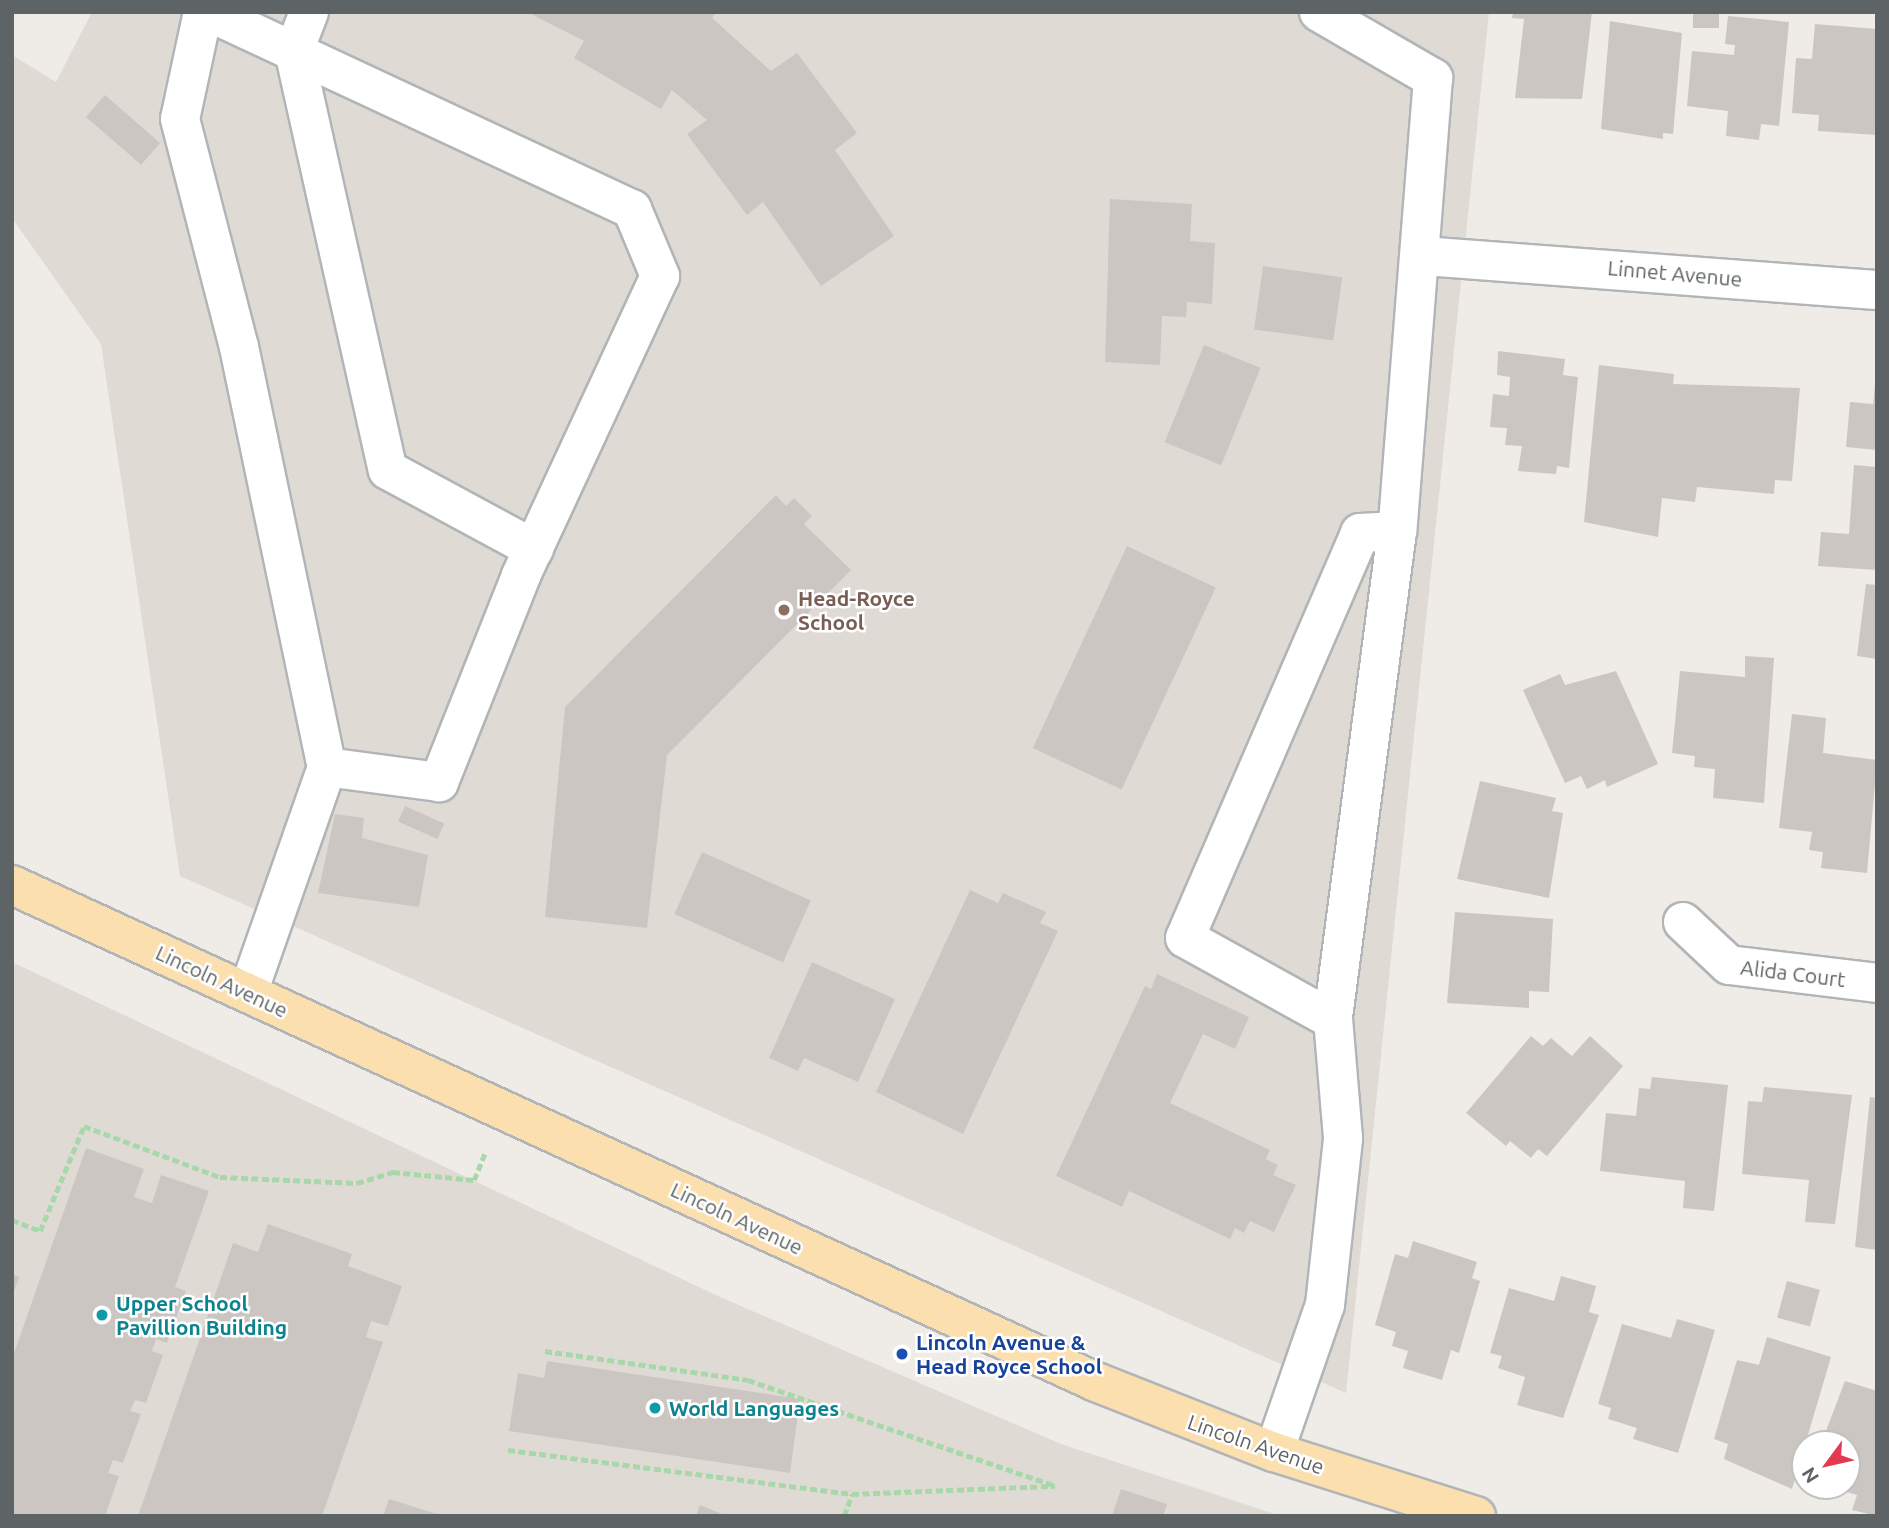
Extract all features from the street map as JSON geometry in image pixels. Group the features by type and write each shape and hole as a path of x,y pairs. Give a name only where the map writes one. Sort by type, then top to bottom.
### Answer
{"main road":[{"name":"Lincoln Avenue","path":"12,885 1096,1382 1274,1452 1476,1516"}],"street":[{"path":"203,12 180,119 239,347 327,767 248,993"},
{"path":"209,12 632,209 660,276 534,549 439,782 327,767"},
{"path":"310,12 294,51 388,470 534,549"},
{"path":"1274,1452 1325,1306 1343,1138 1333,1020 1397,531 1424,256 1433,78 1319,12"},
{"name":"Linnet Avenue","path":"1424,256 1474,255 1877,290"},
{"path":"1333,1020 1185,937 1360,533 1397,531"},
{"name":"Alida Court","path":"1683,922 1729,965 1877,983"}],"path":[{"path":"12,1220 40,1231 84,1126 220,1177 357,1183 393,1172 474,1180 503,1111"},
{"path":"508,1450 852,1494 1055,1486 748,1380 545,1352"},
{"path":"844,1516 852,1494"}],"shaded area":[{"name":"Head-Royce School","path":"92,12 1489,12 1346,1393 180,876 101,344 12,218 12,55 56,82"},
{"path":"12,962 720,1297 1061,1444 1281,1516 12,1516"}],"building":[{"path":"527,12 716,12 712,18 771,71 797,53 857,133 835,150 894,236 821,286 763,202 747,215 687,134 707,120 672,90 661,109 574,58 584,41"},
{"path":"1513,12 1592,12 1582,99 1515,98 1524,19 1512,18"},
{"path":"1693,12 1719,12 1719,28 1693,28"},
{"path":"1728,16 1789,22 1779,126 1761,124 1759,140 1726,136 1728,111 1687,106 1692,51 1734,55 1735,45 1725,44"},
{"path":"1610,21 1682,33 1673,134 1663,133 1663,139 1601,129"},
{"path":"1815,24 1877,29 1877,135 1818,131 1819,115 1792,113 1796,58 1812,59"},
{"path":"105,95 160,143 141,165 86,117"},
{"path":"1110,199 1192,204 1190,241 1215,243 1212,304 1187,302 1186,317 1162,316 1160,365 1105,362"},
{"path":"1263,266 1342,277 1333,341 1254,329"},
{"path":"1204,345 1261,368 1221,465 1165,442"},
{"path":"1498,351 1565,359 1563,375 1578,377 1569,468 1557,466 1556,474 1518,471 1522,446 1505,445 1507,428 1490,427 1493,394 1509,396 1510,377 1497,375"},
{"path":"1599,365 1674,374 1673,384 1800,388 1792,481 1775,480 1774,494 1697,487 1695,502 1662,498 1658,537 1584,522"},
{"path":"1875,384 1877,450 1846,447 1850,402 1873,404"},
{"path":"1854,465 1877,467 1877,570 1818,566 1821,532 1849,534"},
{"path":"776,495 786,506 794,498 812,516 804,524 851,570 667,755 647,928 545,917 565,707"},
{"path":"1127,546 1216,587 1122,790 1033,748"},
{"path":"1866,584 1877,585 1877,659 1857,656"},
{"path":"1745,656 1774,658 1764,803 1713,798 1715,769 1694,767 1695,756 1672,753 1680,671 1745,677"},
{"path":"1616,671 1658,764 1607,787 1605,780 1587,789 1581,776 1565,783 1523,690 1560,674 1565,685"},
{"path":"1792,714 1826,718 1823,753 1877,760 1867,873 1821,868 1823,852 1809,850 1812,832 1779,828"},
{"path":"1480,781 1556,798 1552,811 1563,813 1549,898 1457,879"},
{"path":"405,806 444,823 437,839 398,822"},
{"path":"335,814 364,818 362,838 428,855 419,907 318,893"},
{"path":"702,852 811,900 783,963 674,914"},
{"path":"970,890 998,903 1003,893 1046,912 1040,923 1058,931 963,1134 876,1092"},
{"path":"1455,912 1553,919 1549,992 1529,991 1529,1008 1447,1003"},
{"path":"812,962 895,999 858,1082 804,1058 798,1071 769,1058"},
{"path":"1157,974 1249,1017 1235,1049 1203,1034 1170,1103 1270,1150 1266,1159 1278,1165 1273,1175 1296,1185 1274,1232 1250,1221 1244,1233 1235,1228 1230,1239 1129,1191 1122,1207 1056,1176 1145,986 1151,989"},
{"path":"1531,1036 1543,1046 1551,1038 1572,1056 1590,1036 1623,1066 1547,1156 1538,1149 1531,1158 1510,1141 1506,1146 1466,1113"},
{"path":"1652,1077 1728,1085 1714,1211 1683,1208 1685,1181 1600,1171 1606,1113 1636,1116 1639,1088 1650,1089"},
{"path":"1764,1087 1852,1095 1835,1224 1805,1222 1809,1180 1742,1174 1748,1101 1762,1102"},
{"path":"1870,1097 1877,1098 1877,1250 1855,1247"},
{"name":"Upper School Pavillion Building","path":"86,1148 144,1169 134,1197 152,1203 161,1175 209,1191 175,1287 186,1291 167,1343 156,1339 152,1351 163,1355 146,1403 135,1400 130,1411 141,1414 123,1463 113,1460 108,1473 119,1476 105,1516 12,1516 12,1359"},
{"path":"268,1224 352,1254 348,1266 402,1286 388,1326 371,1321 366,1337 383,1342 322,1516 138,1516 233,1243 258,1252"},
{"path":"1413,1241 1477,1262 1472,1278 1480,1281 1459,1353 1451,1350 1442,1380 1403,1368 1408,1351 1392,1346 1396,1332 1375,1325 1395,1254 1408,1258"},
{"path":"12,1274 19,1277 13,1294 12,1294"},
{"path":"1561,1276 1596,1286 1589,1312 1599,1315 1563,1418 1517,1405 1525,1377 1498,1368 1502,1356 1490,1353 1509,1288 1554,1301"},
{"path":"1787,1281 1820,1290 1810,1327 1777,1318"},
{"path":"1677,1319 1715,1330 1678,1453 1633,1439 1637,1428 1608,1419 1611,1408 1598,1404 1622,1324 1671,1338"},
{"path":"1767,1337 1831,1357 1809,1430 1791,1430 1791,1489 1724,1459 1728,1444 1714,1439 1737,1360 1759,1365"},
{"name":"World Languages","path":"547,1361 800,1399 790,1473 509,1431 518,1373 544,1378"},
{"path":"1845,1381 1877,1391 1877,1516 1852,1510 1855,1500 1861,1500 1861,1430 1826,1430"},
{"path":"1121,1489 1167,1504 1163,1516 1112,1516"},
{"path":"389,1499 440,1515 440,1516 383,1516"},
{"path":"700,1505 727,1516 696,1516"}],"place":[{"name":"Head-Royce School","path":"784,610"},
{"name":"Upper School Pavillion Building","path":"102,1315"},
{"name":"Lincoln Avenue & Head Royce School","path":"902,1354"},
{"name":"World Languages","path":"655,1408"}]}
